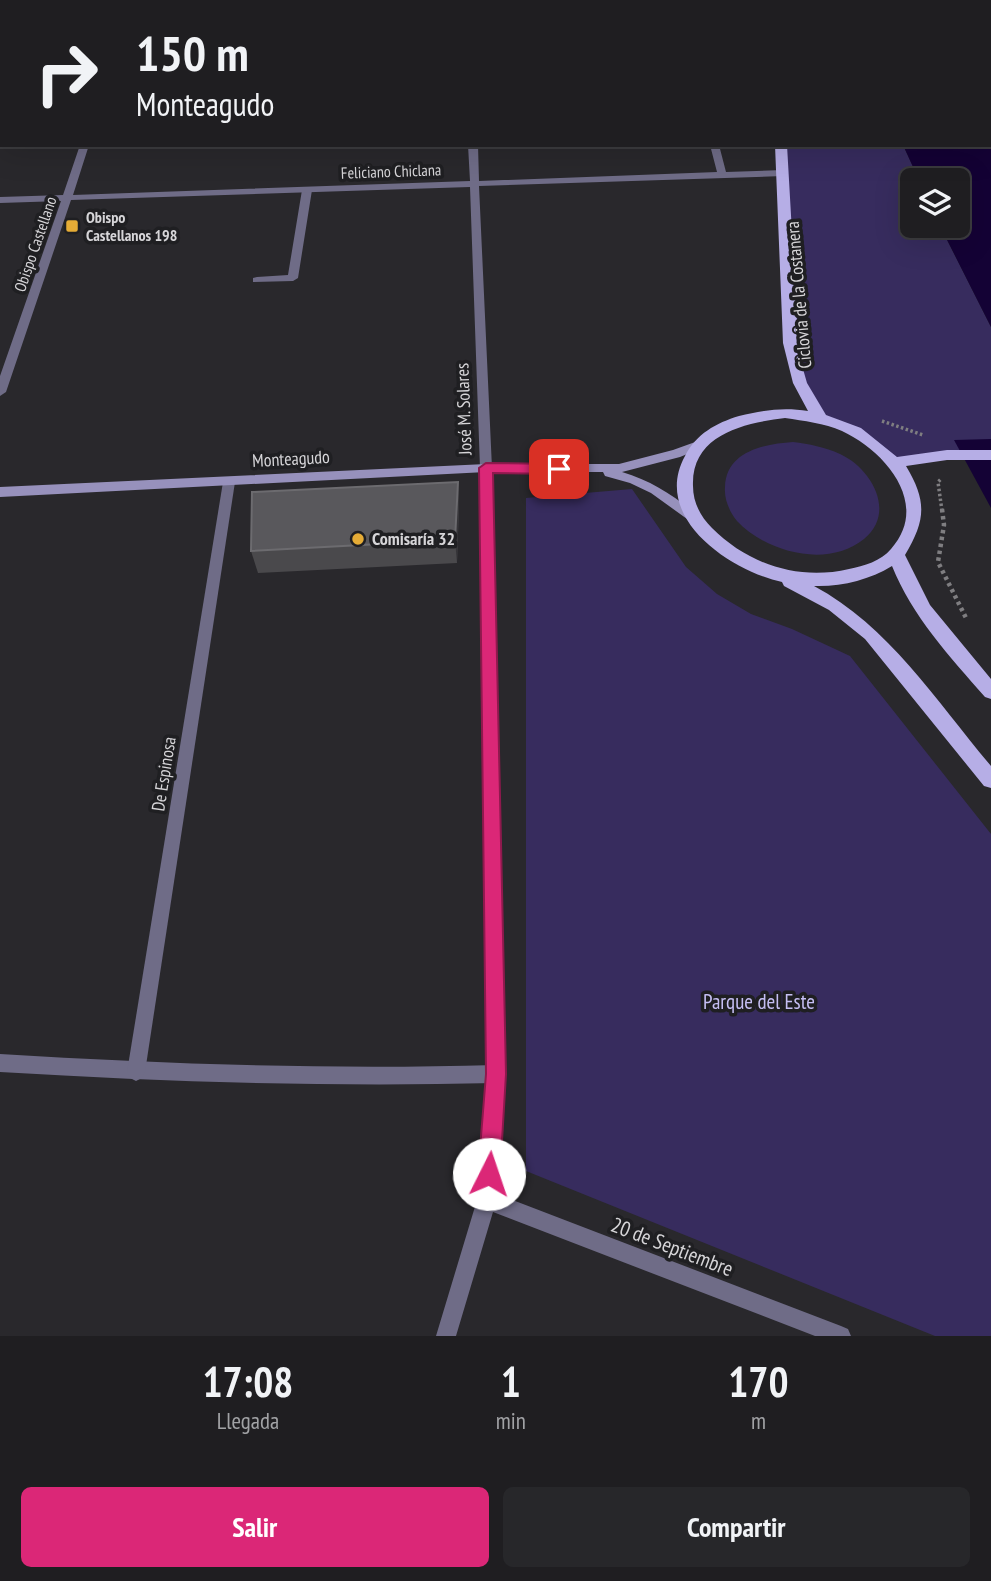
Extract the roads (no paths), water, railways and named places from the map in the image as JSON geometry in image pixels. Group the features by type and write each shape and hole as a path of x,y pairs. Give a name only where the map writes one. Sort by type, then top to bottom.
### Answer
{"main road":[{"path":"781,147 793,364 801,389 820,418"},
{"path":"781,576 815,580 846,578 875,568 896,554 912,530 915,503 906,476 897,462 856,431 820,418 785,413 749,416 720,428 698,445 686,468 684,493 694,519 715,543 745,563 781,576 835,605 871,634 991,780"},
{"path":"897,462 942,456 991,455"},
{"path":"896,554 904,577 921,606 991,692"}],"street":[{"name":"Obispo Castellano","path":"0,392 85,147"},
{"name":"José M. Solares","path":"446,1336 487,1200 496,1074 486,468 473,147"},
{"path":"715,147 722,175"},
{"name":"Feliciano Chiclana","path":"0,200 783,173"},
{"path":"257,280 293,278 307,190"},
{"name":"Monteagudo","path":"0,492 486,468 619,468 676,454 698,445"},
{"name":"Monteagudo","path":"583,469 629,477 652,487 663,492 694,519"},
{"name":"De Espinosa","path":"136,1072 229,482"},
{"path":"0,1063 136,1072 401,1077 496,1074"},
{"name":"20 de Septiembre","path":"487,1200 841,1336"}],"place":[{"name":"Obispo Castellanos 198","path":"72,226"},
{"name":"Comisaría 32","path":"358,539"}],"park label":[{"name":"Parque del Este","path":"759,1002"}]}
